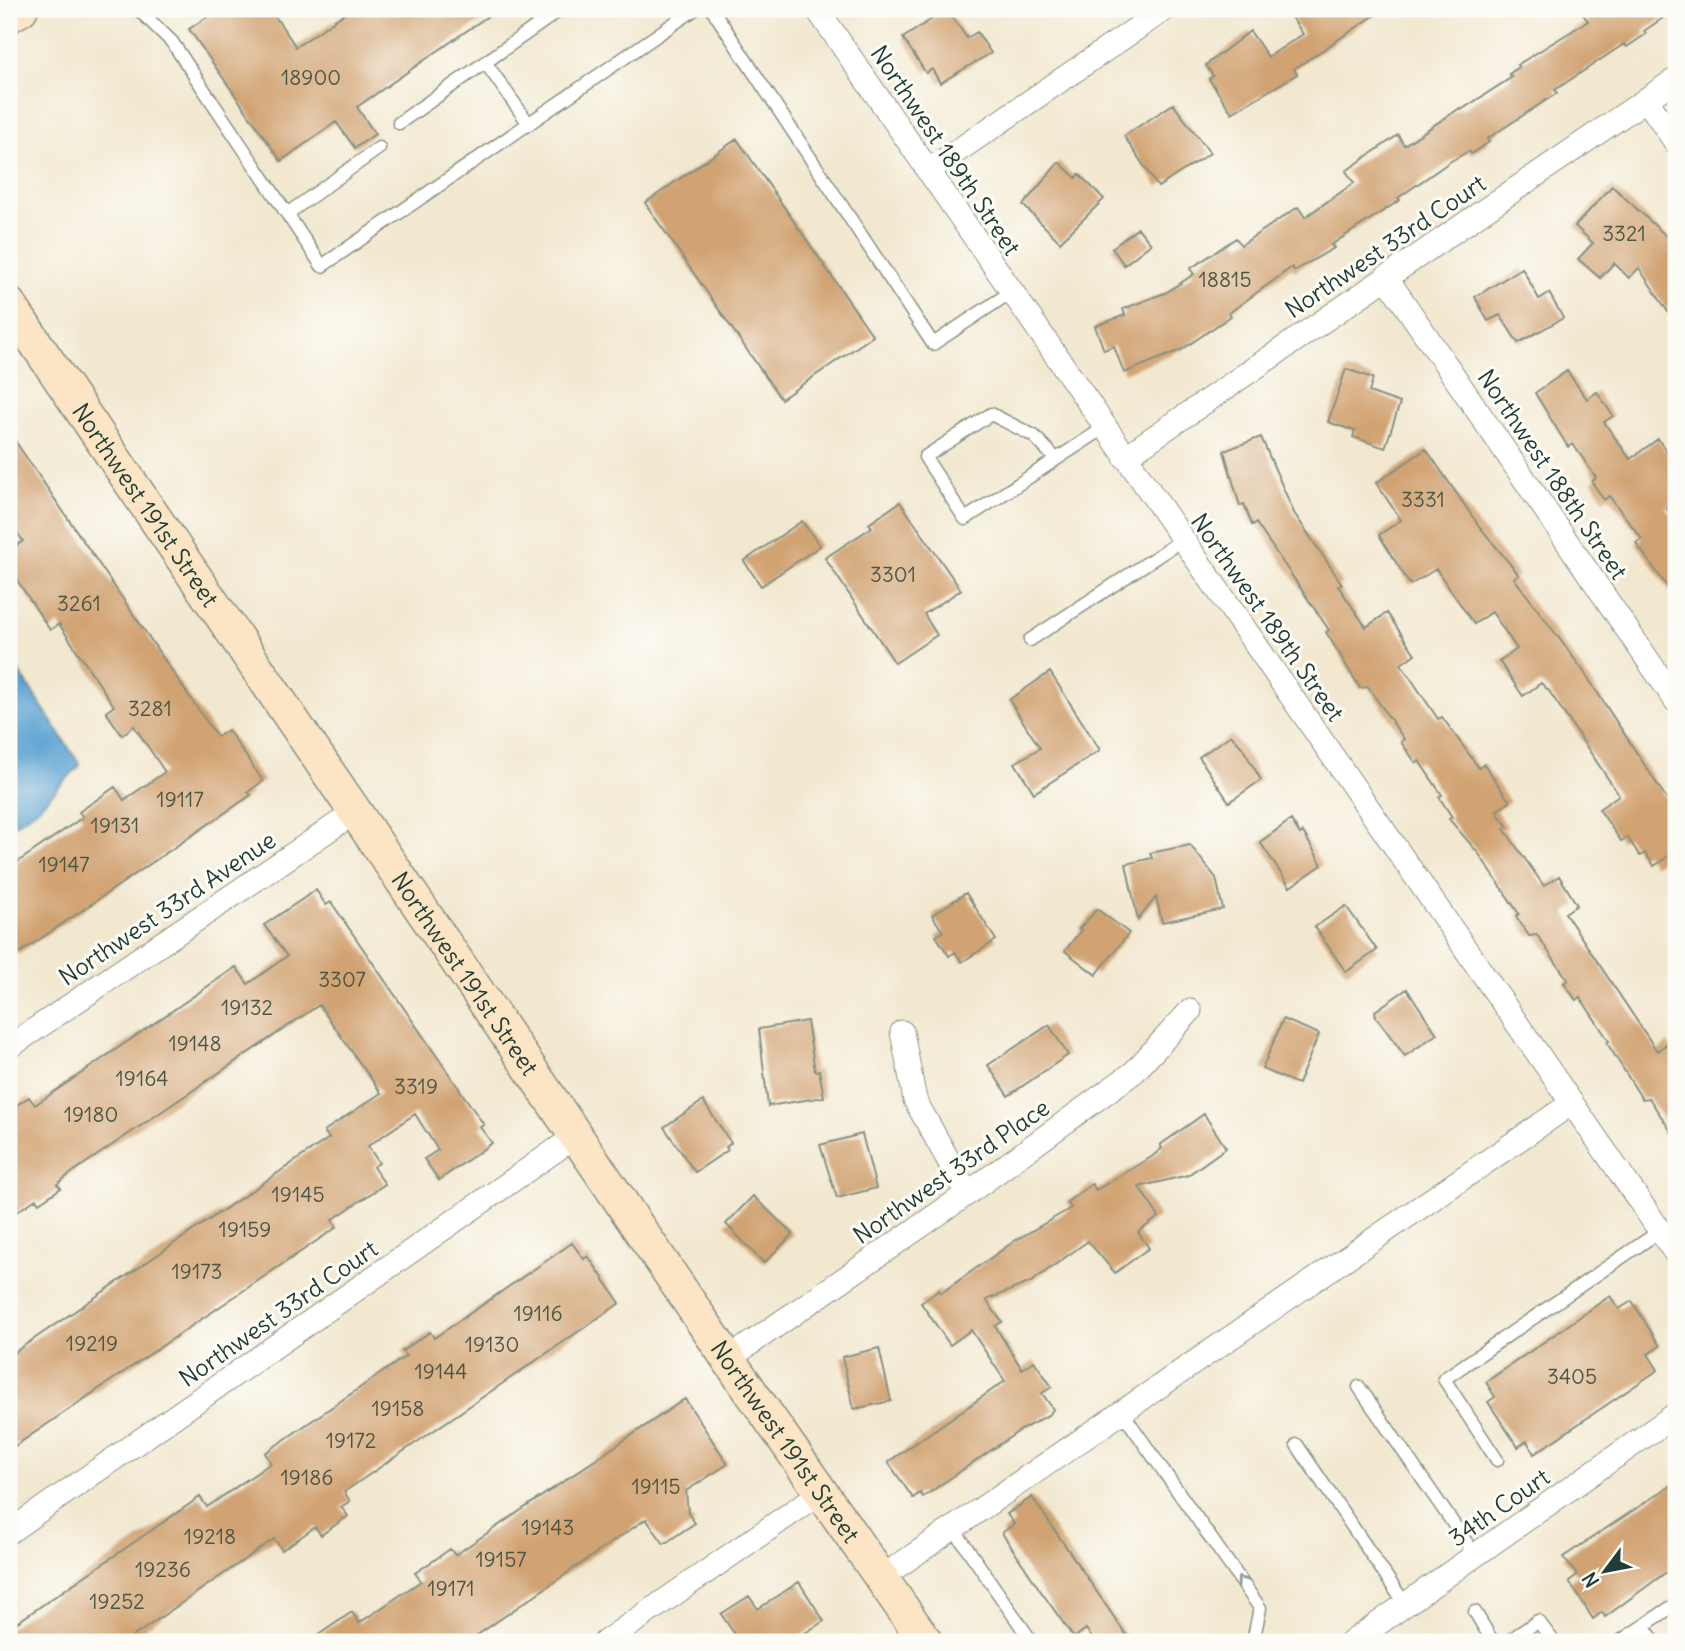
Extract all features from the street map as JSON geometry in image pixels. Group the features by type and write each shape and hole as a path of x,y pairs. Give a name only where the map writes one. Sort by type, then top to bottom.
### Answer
{"street":[{"path":"9,16 21,9"},
{"name":"Northwest 189th Street","path":"817,9 1676,1254"},
{"path":"929,171 1165,9"},
{"name":"Northwest 33rd Court","path":"1125,457 1676,79"},
{"path":"1646,99 1676,143"},
{"name":"Northwest 188th Street","path":"1386,277 1676,701"},
{"name":"Northwest 191st Street","path":"9,304 728,1359 823,1491 926,1642"},
{"name":"Northwest 33rd Avenue","path":"9,1047 355,812"},
{"name":"Northwest 33rd Place","path":"728,1359 967,1194 1134,1072 1190,1011"},
{"path":"902,1032 915,1100 967,1194"},
{"path":"882,1577 1572,1103"},
{"name":"Northwest 33rd Court","path":"9,1532 576,1136"},
{"name":"34th Court","path":"1352,1642 1676,1414"},
{"path":"605,1642 823,1491"}],"lane":[{"path":"138,9 172,42 322,266 695,9"},
{"path":"399,123 561,9"},
{"path":"712,9 933,344 1011,292"},
{"path":"485,62 528,124"},
{"path":"287,214 379,148"},
{"path":"1056,459 1034,436 991,414 925,457 965,519 1104,428"},
{"path":"1030,640 1182,540"},
{"path":"1497,1460 1444,1379 1660,1231"},
{"path":"1359,1387 1475,1555"},
{"path":"1122,1412 1260,1608 1253,1642"},
{"path":"1297,1445 1405,1605"},
{"path":"953,1528 1032,1642"},
{"path":"1619,1642 1676,1604"},
{"path":"1475,1612 1493,1642"},
{"path":"1507,1642 1538,1621 1554,1642"},
{"path":"1643,1626 1655,1642"}],"water":[{"path":"9,656 80,765 37,809 9,828"}],"building":[{"path":"219,9 270,9 296,47 351,9 498,9 357,107 375,134 355,148 336,122 281,161 189,29"},
{"path":"947,9 967,38 977,32 991,53 940,83 932,69 926,73 903,38"},
{"path":"1286,9 1384,9 1294,69 1297,74 1232,113 1209,79 1213,76 1206,65 1250,31 1268,57 1303,34"},
{"path":"1579,9 1676,9 1644,31 1646,34 1627,47 1624,44 1555,90 1557,93 1487,139 1489,142 1471,154 1469,151 1451,161 1398,198 1400,200 1331,245 1334,248 1294,271 1292,267 1229,313 1231,316 1181,350 1124,373 1114,346 1104,350 1095,326 1125,315 1123,309 1167,292 1194,274 1190,269 1236,238 1241,245 1298,207 1305,217 1354,183 1346,171 1398,135 1404,145 1460,108 1461,110 1512,77 1509,74 1519,67 1517,65 1588,21"},
{"path":"1173,104 1210,153 1158,187 1124,136"},
{"path":"737,139 873,336 781,399 645,203"},
{"path":"1059,162 1076,178 1079,174 1104,199 1060,242 1023,205"},
{"path":"1612,186 1676,245 1676,324 1639,268 1629,278 1614,263 1600,278 1578,259 1593,243 1575,226"},
{"path":"1138,228 1151,244 1124,265 1112,248"},
{"path":"1522,268 1539,299 1549,293 1563,318 1518,343 1500,315 1488,321 1475,297"},
{"path":"1346,369 1373,378 1369,392 1400,403 1385,448 1353,437 1355,431 1328,422"},
{"path":"1567,371 1587,399 1597,392 1613,416 1604,422 1630,459 1658,439 1676,466 1676,501 1666,508 1676,521 1676,599 1636,543 1642,539 1609,496 1604,500 1592,482 1596,478 1573,444 1568,447 1535,393"},
{"path":"9,432 217,737 228,730 263,781 248,792 251,795 18,954 9,940 9,868 83,817 79,812 115,787 124,800 165,772 134,726 122,735 106,712 114,706 59,624 50,630 9,568 9,551 23,541 9,520"},
{"path":"1261,437 1294,513 1342,584 1338,586 1366,627 1387,613 1415,654 1401,664 1438,719 1442,717 1479,768 1484,764 1510,802 1496,811 1508,827 1504,829 1544,886 1559,876 1577,905 1565,913 1657,1051 1668,1043 1676,1054 1676,1139 1649,1098 1642,1099 1607,1043 1609,1041 1580,997 1576,1000 1564,983 1568,980 1537,935 1529,936 1516,916 1519,914 1479,854 1449,819 1452,817 1439,797 1442,795 1419,761 1416,763 1401,742 1404,739 1368,687 1360,688 1326,632 1329,630 1256,523 1252,525 1244,504 1240,506 1224,451"},
{"path":"1426,449 1479,526 1519,575 1514,578 1582,669 1676,813 1676,851 1654,866 1645,853 1640,856 1627,837 1621,841 1599,809 1619,795 1549,691 1541,683 1523,696 1499,661 1517,649 1492,612 1474,624 1436,569 1410,585 1379,535 1401,520 1376,483"},
{"path":"900,502 961,590 924,614 937,635 895,663 825,558 872,527 869,524"},
{"path":"802,521 820,546 761,586 744,561"},
{"path":"1050,672 1100,750 1034,793 1015,763 1040,748 1009,700"},
{"path":"1231,735 1242,747 1261,780 1229,802 1199,757"},
{"path":"1291,820 1300,834 1303,832 1322,865 1290,887 1260,842"},
{"path":"1190,845 1216,878 1223,909 1162,922 1156,897 1138,920 1126,864 1152,858 1150,853"},
{"path":"316,890 326,905 331,902 484,1125 480,1127 492,1143 439,1180 424,1159 438,1150 415,1114 368,1146 379,1163 373,1167 385,1184 332,1220 337,1227 9,1450 9,1356 329,1138 324,1131 381,1093 319,1005 77,1169 57,1184 61,1188 39,1203 36,1199 9,1217 9,1110 29,1097 35,1105 236,967 248,984 287,956 264,925"},
{"path":"966,893 996,940 962,962 955,952 949,956 936,936 943,932 932,915"},
{"path":"1346,906 1377,950 1346,972 1315,927"},
{"path":"1097,909 1129,933 1096,975 1065,951 1081,930 1079,929"},
{"path":"1407,989 1437,1034 1405,1056 1376,1017 1375,1011"},
{"path":"1283,1019 1319,1034 1298,1084 1262,1069"},
{"path":"807,1021 815,1071 819,1070 824,1097 768,1106 759,1029"},
{"path":"1049,1025 1068,1055 1008,1096 988,1065"},
{"path":"703,1101 731,1143 726,1147 728,1150 695,1172 664,1127"},
{"path":"1204,1114 1226,1148 1188,1175 1139,1187 1159,1217 1138,1232 1149,1248 1115,1273 1088,1241 1031,1282 986,1300 1002,1322 995,1326 1022,1369 1034,1361 1052,1387 1042,1393 1053,1409 1050,1414 1019,1431 923,1497 920,1493 913,1498 888,1462 1005,1381 971,1330 950,1345 921,1303 939,1290 941,1293 1016,1240 1071,1208 1067,1202 1092,1184 1096,1190 1153,1156 1162,1148 1160,1145"},
{"path":"862,1134 876,1188 837,1198 820,1145"},
{"path":"753,1196 793,1234 764,1263 726,1224"},
{"path":"572,1243 584,1259 588,1256 620,1303 344,1492 350,1501 341,1507 348,1516 321,1535 315,1527 282,1550 274,1539 125,1642 9,1642 9,1628 200,1497 207,1507 271,1463 265,1453 406,1356 402,1351 430,1332 434,1338"},
{"path":"1610,1296 1619,1309 1632,1301 1660,1346 1648,1354 1658,1370 1534,1454 1527,1441 1518,1447 1488,1402 1495,1397 1486,1382"},
{"path":"879,1348 891,1401 854,1409 842,1357"},
{"path":"685,1399 728,1464 686,1491 688,1513 695,1523 664,1544 646,1519 467,1642 308,1642 352,1612 359,1623 421,1581 415,1573 450,1549 455,1555"},
{"path":"1676,1482 1676,1565 1605,1617 1602,1612 1593,1619 1569,1581 1577,1575 1563,1557"},
{"path":"1032,1497 1131,1642 1095,1642 1086,1629 1074,1638 1040,1590 1002,1533 1014,1524 1007,1514"},
{"path":"799,1582 824,1621 791,1642 740,1642 721,1614 749,1596 758,1609"}]}
